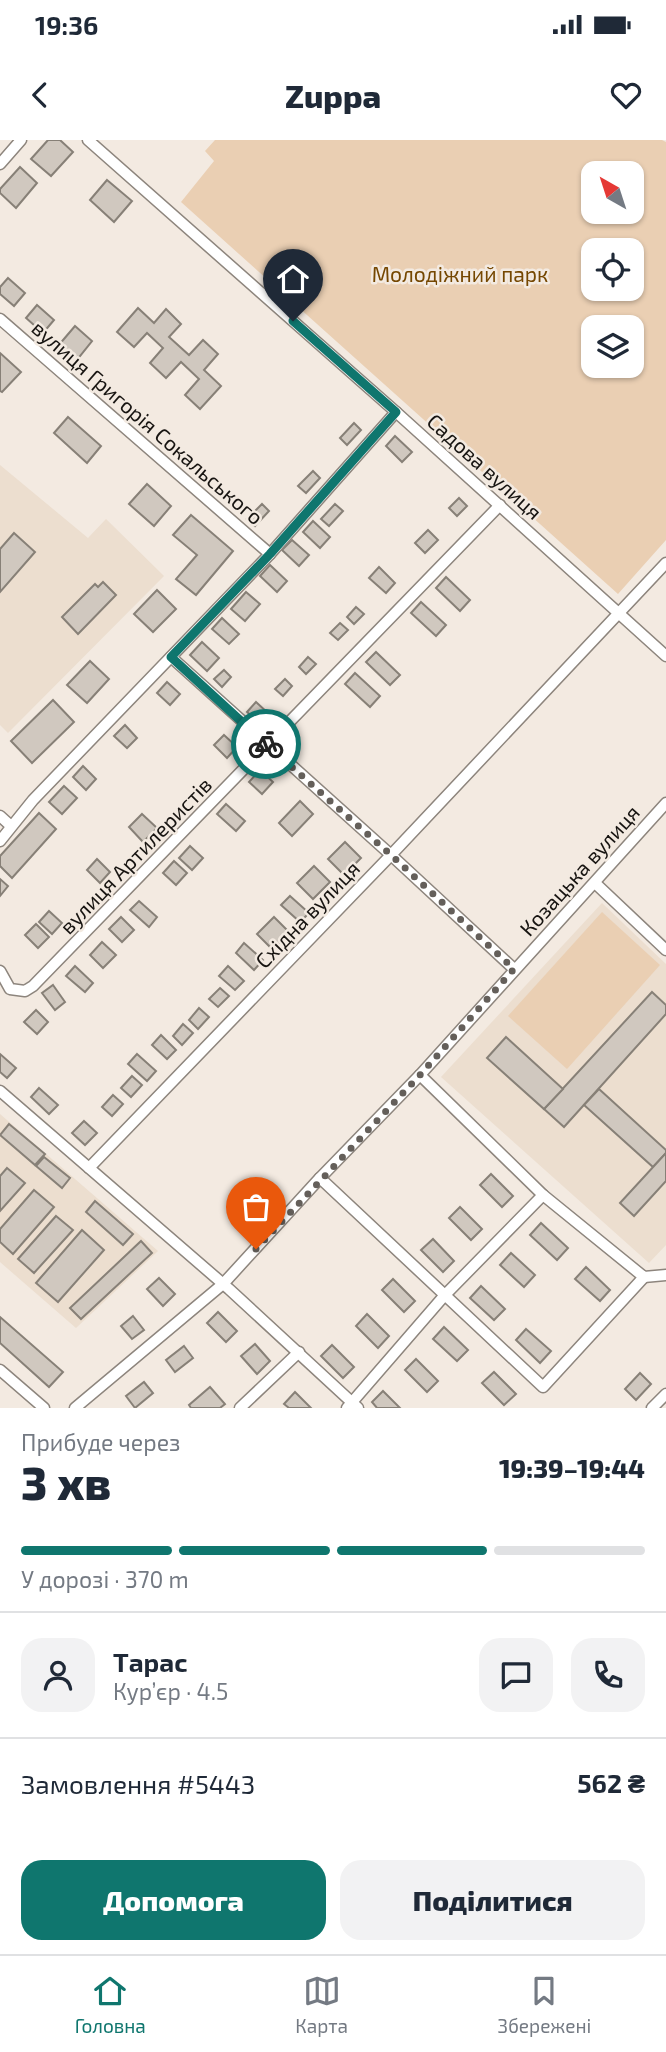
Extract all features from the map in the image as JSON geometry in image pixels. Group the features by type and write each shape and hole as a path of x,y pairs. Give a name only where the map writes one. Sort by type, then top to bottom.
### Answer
{"street":[{"path":"0,164 21,140"},
{"name":"Садова вулиця","path":"88,140 396,412 666,656"},
{"name":"вулиця Григорія Сокальського","path":"0,319 270,554"},
{"path":"0,841 33,800 270,554 396,412"},
{"name":"вулиця Артилеристів","path":"0,971 10,989 25,991 33,986 500,506"},
{"name":"Східна вулиця","path":"89,1168 391,855 666,563"},
{"path":"171,657 514,969"},
{"name":"Козацька вулиця","path":"75,1408 223,1284 320,1178 420,1075 666,803"},
{"path":"0,816 11,826"},
{"path":"595,883 666,950"},
{"path":"420,1075 543,1195 644,1277"},
{"path":"0,1091 223,1284 299,1352 353,1406 444,1296 543,1195"},
{"path":"320,1178 543,1387 644,1277 666,1275"},
{"path":"240,1408 299,1352"},
{"path":"0,1370 44,1408"},
{"path":"652,1408 666,1394"}],"shaded area":[{"path":"0,465 88,538 106,519 164,576 8,733 0,725"},
{"path":"602,903 666,964 666,1245 649,1263 441,1077"},
{"path":"0,1114 158,1251 76,1328 0,1262"}],"green space":[{"name":"Молодіжний парк","path":"215,140 666,142 666,540 618,594 181,202 214,161 205,151"},
{"path":"602,912 660,965 567,1069 508,1016"}],"building":[{"path":"48,140 60,140 73,152 51,176 31,159"},
{"path":"20,167 37,183 16,208 0,193 0,189"},
{"path":"107,180 132,201 114,222 90,200"},
{"path":"8,278 25,293 14,306 0,294 0,287"},
{"path":"37,305 54,320 43,333 26,318"},
{"path":"138,308 154,323 166,309 181,324 169,337 189,355 203,340 218,354 204,370 221,386 200,409 185,395 199,379 181,362 166,378 150,363 163,348 147,333 134,347 117,332"},
{"path":"75,326 92,341 76,361 58,346"},
{"path":"0,353 21,372 2,392 0,391"},
{"path":"68,417 101,446 87,463 54,433"},
{"path":"354,423 361,430 347,445 340,438"},
{"path":"395,436 412,452 402,462 386,446"},
{"path":"313,471 320,478 306,493 298,486"},
{"path":"147,484 171,506 154,526 129,504"},
{"path":"459,498 467,506 457,516 449,508"},
{"path":"262,504 269,511 255,526 247,519"},
{"path":"335,504 343,511 329,526 321,519"},
{"path":"191,515 233,551 196,595 176,579 197,555 173,535"},
{"path":"313,521 330,537 320,548 303,532"},
{"path":"428,530 438,540 425,553 415,543"},
{"path":"14,533 35,552 0,592 0,549"},
{"path":"292,540 309,555 299,566 282,550"},
{"path":"270,565 287,581 277,592 260,576"},
{"path":"379,567 395,583 386,593 369,578"},
{"path":"446,577 470,600 460,611 436,588"},
{"path":"103,582 116,595 78,634 62,617 95,584 98,587"},
{"path":"157,590 176,609 153,632 134,614"},
{"path":"246,592 260,604 245,621 231,609"},
{"path":"421,602 446,625 436,636 411,613"},
{"path":"356,607 364,614 354,624 347,617"},
{"path":"222,618 239,634 229,644 212,629"},
{"path":"340,623 348,630 338,640 330,633"},
{"path":"202,642 219,658 207,671 190,655"},
{"path":"376,652 400,675 390,685 366,662"},
{"path":"308,657 316,664 306,674 299,667"},
{"path":"90,661 109,679 87,703 67,685"},
{"path":"224,670 231,677 222,687 214,679"},
{"path":"355,673 380,696 370,707 345,684"},
{"path":"285,679 292,686 283,696 275,689"},
{"path":"167,682 180,694 170,705 157,693"},
{"path":"53,700 74,722 32,763 11,741"},
{"path":"256,702 268,713 259,723 247,712"},
{"path":"125,725 137,738 127,748 114,736"},
{"path":"224,735 237,747 227,758 214,745"},
{"path":"83,766 96,779 86,790 73,777"},
{"path":"260,770 273,782 262,794 249,782"},
{"path":"64,786 77,798 62,814 49,802"},
{"path":"300,801 313,814 292,836 279,823"},
{"path":"226,804 245,821 236,831 217,814"},
{"path":"39,813 56,829 12,878 0,866 0,856"},
{"path":"142,814 157,828 143,842 129,827"},
{"path":"345,842 361,858 344,875 328,859"},
{"path":"190,846 203,858 192,870 179,858"},
{"path":"97,859 110,872 100,883 87,870"},
{"path":"174,861 187,873 176,885 163,873"},
{"path":"314,866 330,882 313,899 297,883"},
{"path":"0,879 8,886 0,896"},
{"path":"290,896 309,913 300,922 281,905"},
{"path":"139,901 157,917 149,927 130,910"},
{"path":"49,911 62,923 52,934 39,922"},
{"path":"121,917 134,930 122,942 109,929"},
{"path":"274,917 290,933 273,950 257,934"},
{"path":"36,924 49,937 38,948 25,935"},
{"path":"102,942 116,955 103,968 90,955"},
{"path":"244,943 263,960 254,970 236,953"},
{"path":"75,966 93,983 85,992 66,976"},
{"path":"228,966 244,981 235,990 219,976"},
{"path":"53,985 65,1002 55,1010 42,993"},
{"path":"220,988 229,996 218,1007 209,999"},
{"path":"652,992 666,1005 666,1014 564,1127 544,1109"},
{"path":"199,1008 209,1017 198,1029 189,1020"},
{"path":"36,1010 48,1022 37,1034 24,1022"},
{"path":"183,1024 193,1033 182,1045 173,1036"},
{"path":"161,1035 176,1050 167,1059 152,1045"},
{"path":"506,1037 563,1089 544,1109 487,1058"},
{"path":"0,1054 16,1068 7,1078 0,1072"},
{"path":"137,1054 156,1071 147,1081 128,1064"},
{"path":"132,1076 142,1085 131,1097 121,1088"},
{"path":"39,1088 58,1105 49,1114 31,1097"},
{"path":"599,1089 666,1150 653,1167 584,1105"},
{"path":"113,1095 123,1104 112,1116 102,1107"},
{"path":"84,1121 97,1133 85,1145 72,1133"},
{"path":"9,1124 45,1154 35,1165 0,1135"},
{"path":"666,1153 666,1181 634,1216 620,1203"},
{"path":"44,1157 70,1178 62,1188 36,1166"},
{"path":"7,1168 25,1183 0,1211 0,1176"},
{"path":"491,1174 513,1196 502,1207 480,1185"},
{"path":"34,1190 54,1207 13,1254 0,1242 0,1229"},
{"path":"95,1201 133,1234 123,1245 86,1212"},
{"path":"460,1207 482,1229 471,1240 449,1218"},
{"path":"56,1216 73,1230 34,1273 18,1259"},
{"path":"541,1223 568,1248 557,1260 530,1235"},
{"path":"82,1230 104,1250 58,1302 36,1283"},
{"path":"433,1239 454,1261 443,1272 421,1250"},
{"path":"141,1241 152,1253 81,1319 70,1308"},
{"path":"511,1253 535,1275 524,1287 500,1265"},
{"path":"586,1267 610,1290 600,1301 575,1279"},
{"path":"159,1278 175,1294 163,1306 147,1289"},
{"path":"393,1279 415,1301 404,1312 382,1290"},
{"path":"481,1286 505,1309 494,1320 470,1298"},
{"path":"218,1312 237,1331 226,1342 207,1323"},
{"path":"367,1314 389,1336 378,1348 356,1326"},
{"path":"133,1316 144,1330 132,1339 121,1326"},
{"path":"0,1317 63,1372 49,1387 0,1343"},
{"path":"444,1327 468,1350 457,1361 433,1339"},
{"path":"526,1329 551,1351 540,1363 516,1340"},
{"path":"255,1344 270,1361 257,1374 241,1356"},
{"path":"332,1345 354,1367 343,1378 321,1356"},
{"path":"184,1346 193,1358 175,1372 166,1360"},
{"path":"416,1359 438,1381 427,1392 405,1370"},
{"path":"494,1372 516,1394 504,1405 482,1383"},
{"path":"640,1373 651,1384 636,1400 625,1389"},
{"path":"144,1382 153,1393 135,1408 126,1396"},
{"path":"210,1387 225,1404 220,1408 191,1408 189,1405"},
{"path":"383,1391 400,1408 377,1408 372,1402"},
{"path":"295,1392 311,1408 289,1408 284,1404"}],"way so far":[{"path":"256,1249 320,1178 420,1075 514,969 266,744"}],"route":[{"path":"266,744 171,657 270,554 396,412 293,321"}]}
